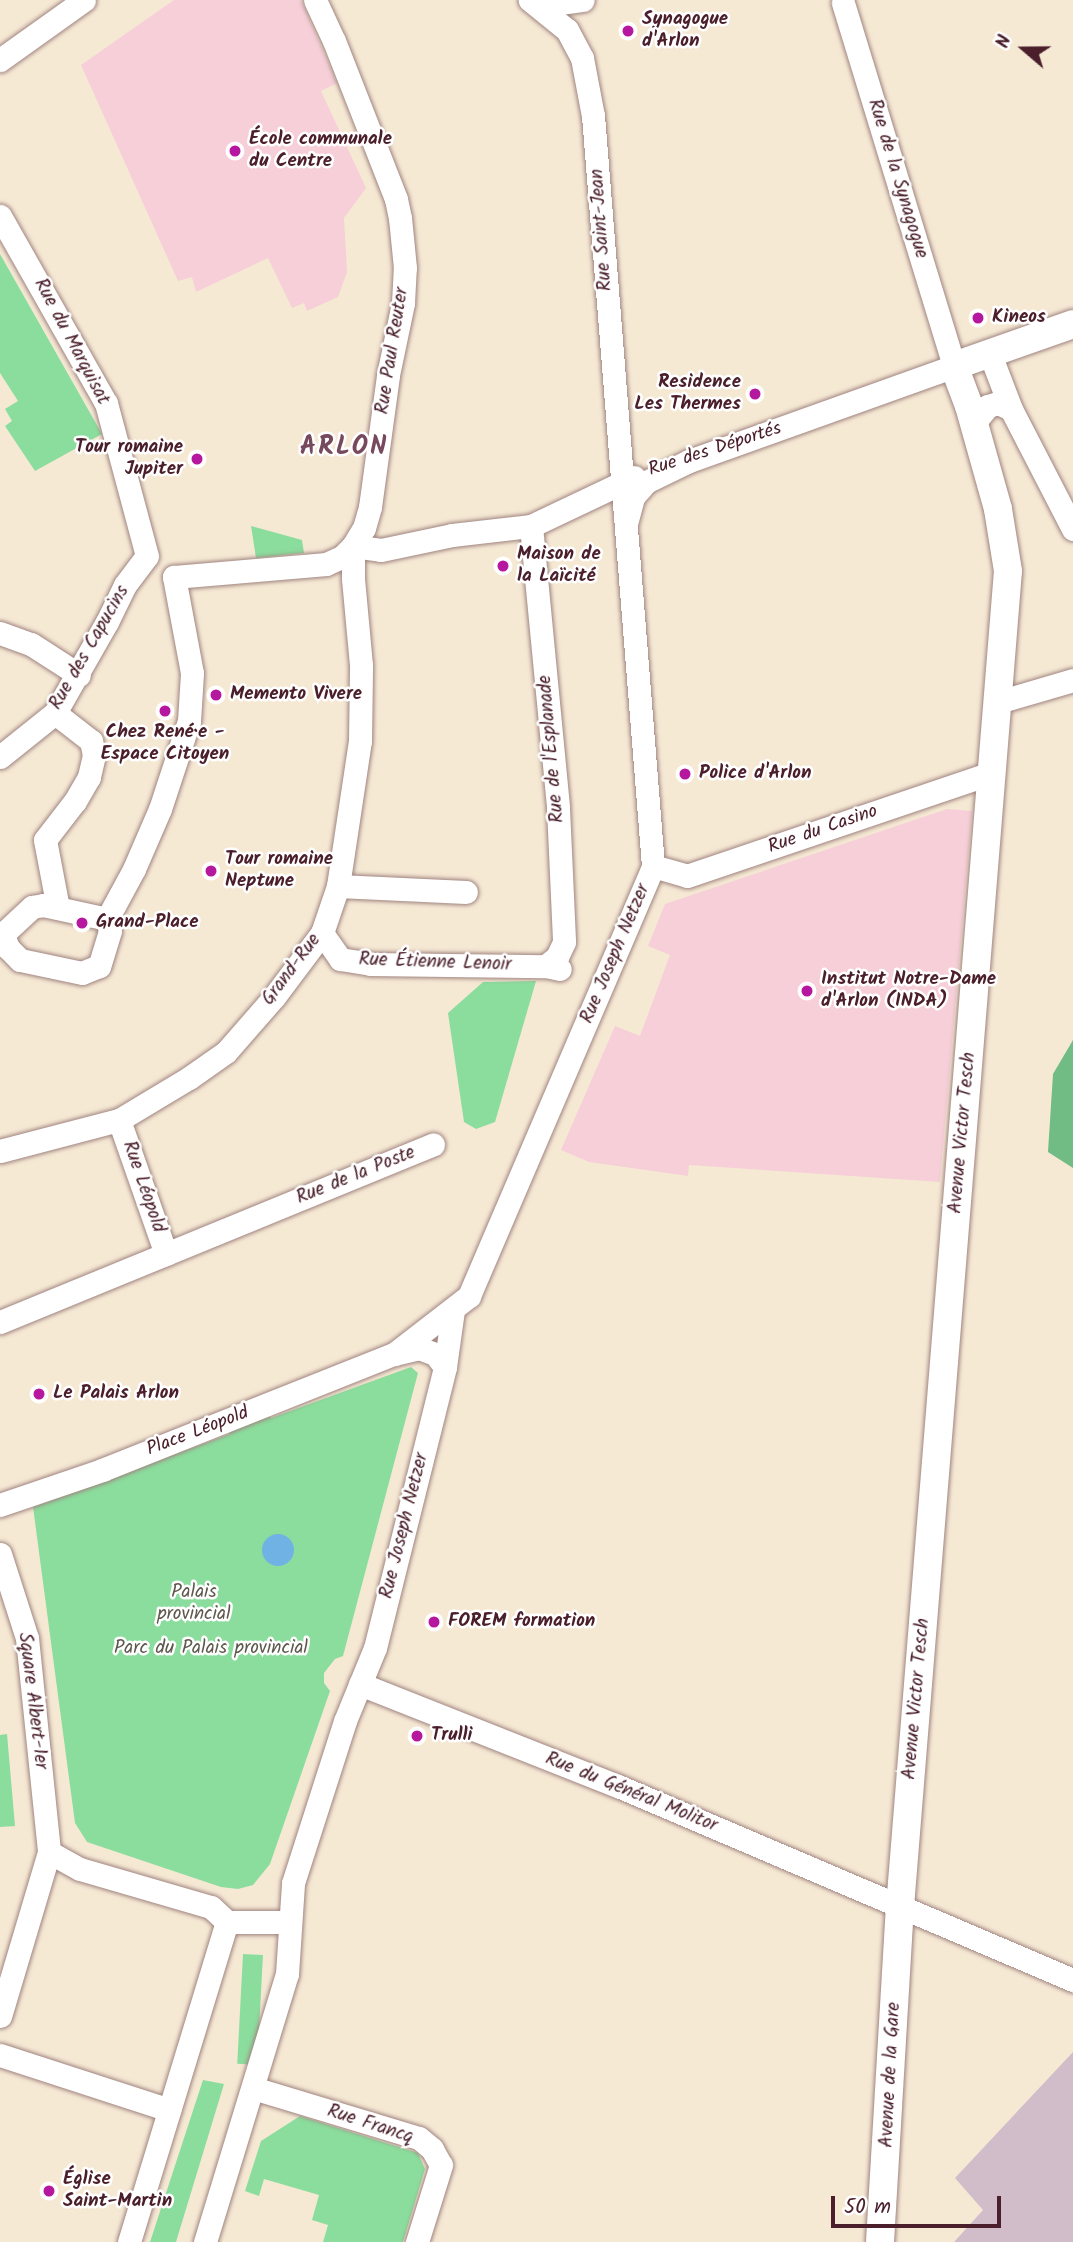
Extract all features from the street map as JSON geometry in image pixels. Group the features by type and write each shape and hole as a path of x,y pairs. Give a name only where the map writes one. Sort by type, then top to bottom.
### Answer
{"main road":[{"name":"Rue des Déportés","path":"954,366 1073,324"},
{"name":"Avenue Victor Tesch","path":"900,1907 1007,571 998,509 974,423 954,366"},
{"name":"Avenue de la Gare","path":"880,2242 900,1907"}],"street":[{"path":"0,60 84,0"},
{"name":"Rue Paul Reuter","path":"315,0 396,199 405,268 403,303 388,375 370,508 364,528 353,546"},
{"path":"534,3 583,0"},
{"name":"Rue de la Synagogue","path":"842,1 954,366"},
{"name":"Rue Saint-Jean","path":"534,3 567,30 582,58 593,116 621,482"},
{"name":"Rue du Marquisat","path":"0,216 106,403 147,556"},
{"path":"990,354 1012,409 1073,529"},
{"name":"Rue des Déportés","path":"353,546 381,551 452,536 531,526 674,458 689,461 954,366"},
{"path":"974,423 988,406 998,403 1012,409"},
{"name":"Rue Joseph Netzer","path":"625,527 633,497 646,482 689,461"},
{"name":"Rue Joseph Netzer","path":"394,1354 469,1296 653,866 621,482"},
{"name":"Rue de l'Esplanade","path":"531,526 558,808 564,942 554,968"},
{"path":"174,577 326,564 342,557 353,546"},
{"name":"Grand-Rue","path":"0,1151 119,1120 226,1052 274,997 322,933 338,886 360,741 361,665 353,578 353,546"},
{"path":"107,919 43,905 32,907 2,934 8,948 20,960 82,973 99,966 110,931 107,919 134,869 160,809 189,721 192,673 174,577 147,556"},
{"name":"Rue des Capucins","path":"0,757 55,713 79,675 125,585 147,556"},
{"path":"0,633 31,644 79,675"},
{"path":"998,702 1073,680"},
{"path":"55,713 91,741 94,755 89,777 46,840 58,908"},
{"name":"Rue du Casino","path":"653,866 687,876 992,773"},
{"path":"338,886 466,892"},
{"name":"Rue Étienne Lenoir","path":"322,933 340,959 370,964 554,968"},
{"name":"Rue Léopold","path":"119,1120 166,1254"},
{"name":"Rue de la Poste","path":"166,1254 433,1144"},
{"path":"0,1322 166,1254"},
{"name":"Rue Joseph Netzer","path":"205,2242 287,1973 293,1883 374,1648 445,1367 453,1310"},
{"path":"394,1354 419,1348 435,1354 445,1367"},
{"name":"Place Léopold","path":"0,1505 102,1469 394,1354"},
{"name":"Square Albert-1er","path":"0,1554 27,1637 49,1852 0,2016"},
{"name":"Rue du Général Molitor","path":"360,1684 618,1786 1073,1980"},
{"path":"49,1852 80,1869 211,1907 227,1922 289,1922"},
{"path":"129,2242 227,1922"},
{"path":"0,2056 169,2110"},
{"name":"Rue Francq","path":"253,2088 419,2138 432,2149 440,2165 417,2242"}],"shaded area":[{"name":"École communale du Centre","path":"174,0 301,0 337,83 321,91 366,188 344,218 347,272 338,297 307,311 304,303 292,308 268,258 196,292 192,277 178,281 81,65"},
{"name":"Institut Notre-Dame d'Arlon (INDA)","path":"947,809 972,811 940,1182 689,1165 688,1176 589,1162 561,1150 615,1026 640,1036 670,955 648,946 665,904"},
{"path":"1073,2052 1073,2242 954,2242 983,2210 955,2178"}],"green space":[{"path":"0,254 102,434 35,471 5,426 12,421 5,409 18,401 0,373"},
{"path":"251,526 302,540 304,553 256,558"},
{"path":"536,981 495,1122 476,1129 464,1122 448,1013 483,982"},
{"path":"1073,1040 1073,1168 1048,1152 1053,1074"},
{"name":"Palais provincial","path":"411,1367 418,1373 343,1656 335,1659 324,1673 324,1683 330,1691 270,1864 253,1885 238,1889 221,1887 87,1842 75,1823 33,1507 230,1434 229,1431 256,1420 269,1416 271,1418"},
{"path":"7,1734 15,1826 0,1827 0,1735"},
{"path":"243,1954 263,1955 257,2065 237,2064"},
{"path":"203,2080 224,2084 176,2242 150,2242"},
{"path":"300,2116 418,2153 425,2169 403,2242 323,2242 328,2225 312,2220 319,2195 264,2179 259,2196 245,2191 261,2141"}],"water":[{"path":"278,1534 290,1538 294,1550 290,1562 278,1566 266,1562 262,1550 266,1538"}],"place":[{"name":"Synagogue d'Arlon","path":"628,31"},
{"name":"École communale du Centre","path":"235,151"},
{"name":"Kineos","path":"978,318"},
{"name":"Residence Les Thermes","path":"755,394"},
{"name":"Tour romaine Jupiter","path":"197,459"},
{"name":"Maison de la Laïcité","path":"503,566"},
{"name":"Memento Vivere","path":"216,695"},
{"name":"Chez René·e - Espace Citoyen","path":"165,711"},
{"name":"Police d'Arlon","path":"685,774"},
{"name":"Tour romaine Neptune","path":"211,871"},
{"name":"Grand-Place","path":"82,923"},
{"name":"Institut Notre-Dame d'Arlon (INDA)","path":"807,991"},
{"name":"Le Palais Arlon","path":"39,1394"},
{"name":"FOREM formation","path":"434,1622"},
{"name":"Trulli","path":"417,1736"},
{"name":"Église Saint-Martin","path":"49,2191"}],"district":[{"name":"ARLON","path":"344,448"}],"park label":[{"name":"Parc du Palais provincial","path":"211,1649"}]}
